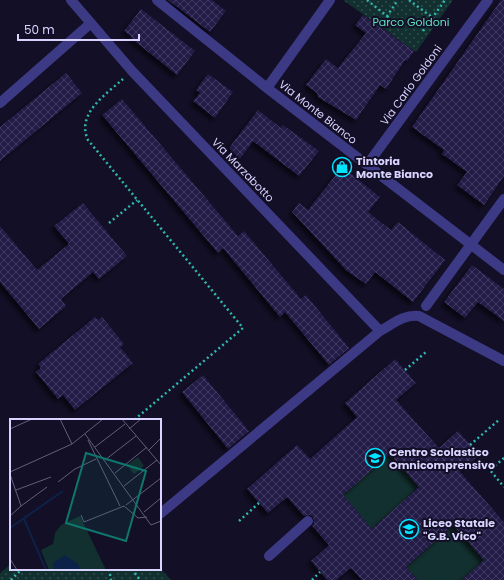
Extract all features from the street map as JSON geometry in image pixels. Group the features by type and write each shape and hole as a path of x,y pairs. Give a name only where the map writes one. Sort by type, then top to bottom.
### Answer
{"street":[{"name":"Via Marzabotto","path":"72,0 132,71 380,331"},
{"path":"267,88 330,0"},
{"name":"Via Carlo Goldoni","path":"367,165 488,0"},
{"name":"Via Monte Bianco","path":"161,1 267,88 504,270"},
{"path":"0,103 91,23"},
{"path":"426,306 504,199"},
{"path":"161,513 380,331 404,317 411,315 419,316 504,361"},
{"path":"268,556 308,521"}],"path":[{"path":"367,0 394,21"},
{"path":"387,16 398,0"},
{"path":"409,0 433,18"},
{"path":"422,31 445,0"},
{"path":"132,71 93,107 85,120 84,132 88,140 243,328 135,419"},
{"path":"109,223 137,200"},
{"path":"404,370 426,352"},
{"path":"470,445 500,419"},
{"path":"504,458 490,470 504,487"},
{"path":"239,521 259,503"},
{"path":"11,580 21,570"},
{"path":"109,570 111,580"},
{"path":"133,570 140,580"},
{"path":"312,580 320,572"}],"green space":[{"name":"Parco Goldoni","path":"343,0 453,0 416,52"},
{"path":"390,454 419,487 372,529 343,495"},
{"path":"453,525 484,560 462,580 418,580 406,567"},
{"path":"10,565 10,570 161,569 171,580 0,580 0,573"}],"building":[{"path":"168,0 212,0 226,11 210,32"},
{"path":"501,0 504,0 504,176 484,205 457,185 467,172 442,154 444,150 412,127"},
{"path":"141,9 195,51 177,75 124,31"},
{"path":"363,15 414,51 407,61 405,60 386,89 380,85 356,120 318,97 317,93 306,85 326,59 338,68 366,33 355,25"},
{"path":"66,73 82,93 0,161 0,127"},
{"path":"208,74 233,92 215,118 193,101 200,93 196,90"},
{"path":"122,99 238,236 244,231 301,299 306,295 349,348 329,365 285,312 280,317 223,248 218,253 102,115"},
{"path":"258,110 281,128 283,125 319,151 299,176 253,141 240,159 229,148"},
{"path":"342,167 380,197 368,212 391,230 398,222 445,260 413,302 375,272 366,284 347,271 292,212 299,203 308,210"},
{"path":"83,203 127,256 99,279 93,272 61,299 66,306 39,329 0,282 0,226 37,270 69,244 54,226"},
{"path":"472,265 504,289 504,321 478,302 465,318 444,302"},
{"path":"95,317 98,320 102,317 124,344 120,347 133,363 75,410 63,395 58,399 36,372 41,368 38,364"},
{"path":"395,359 416,383 396,400 439,448 458,431 480,455 460,472 504,522 504,580 462,580 484,560 453,525 406,567 418,580 362,580 351,568 336,580 327,580 311,561 329,545 312,526 314,523 313,517 310,515 304,516 287,497 268,513 247,489 297,445 310,459 357,417 345,403","holes":["390,454 419,487 372,529 343,495"]},
{"path":"203,375 249,431 228,449 182,392"}],"place":[{"name":"Tintoria Monte Bianco","path":"342,167"},
{"name":"Centro Scolastico Omnicomprensivo","path":"375,458"},
{"name":"Liceo Statale \"G.B. Vico\"","path":"409,529"}]}
